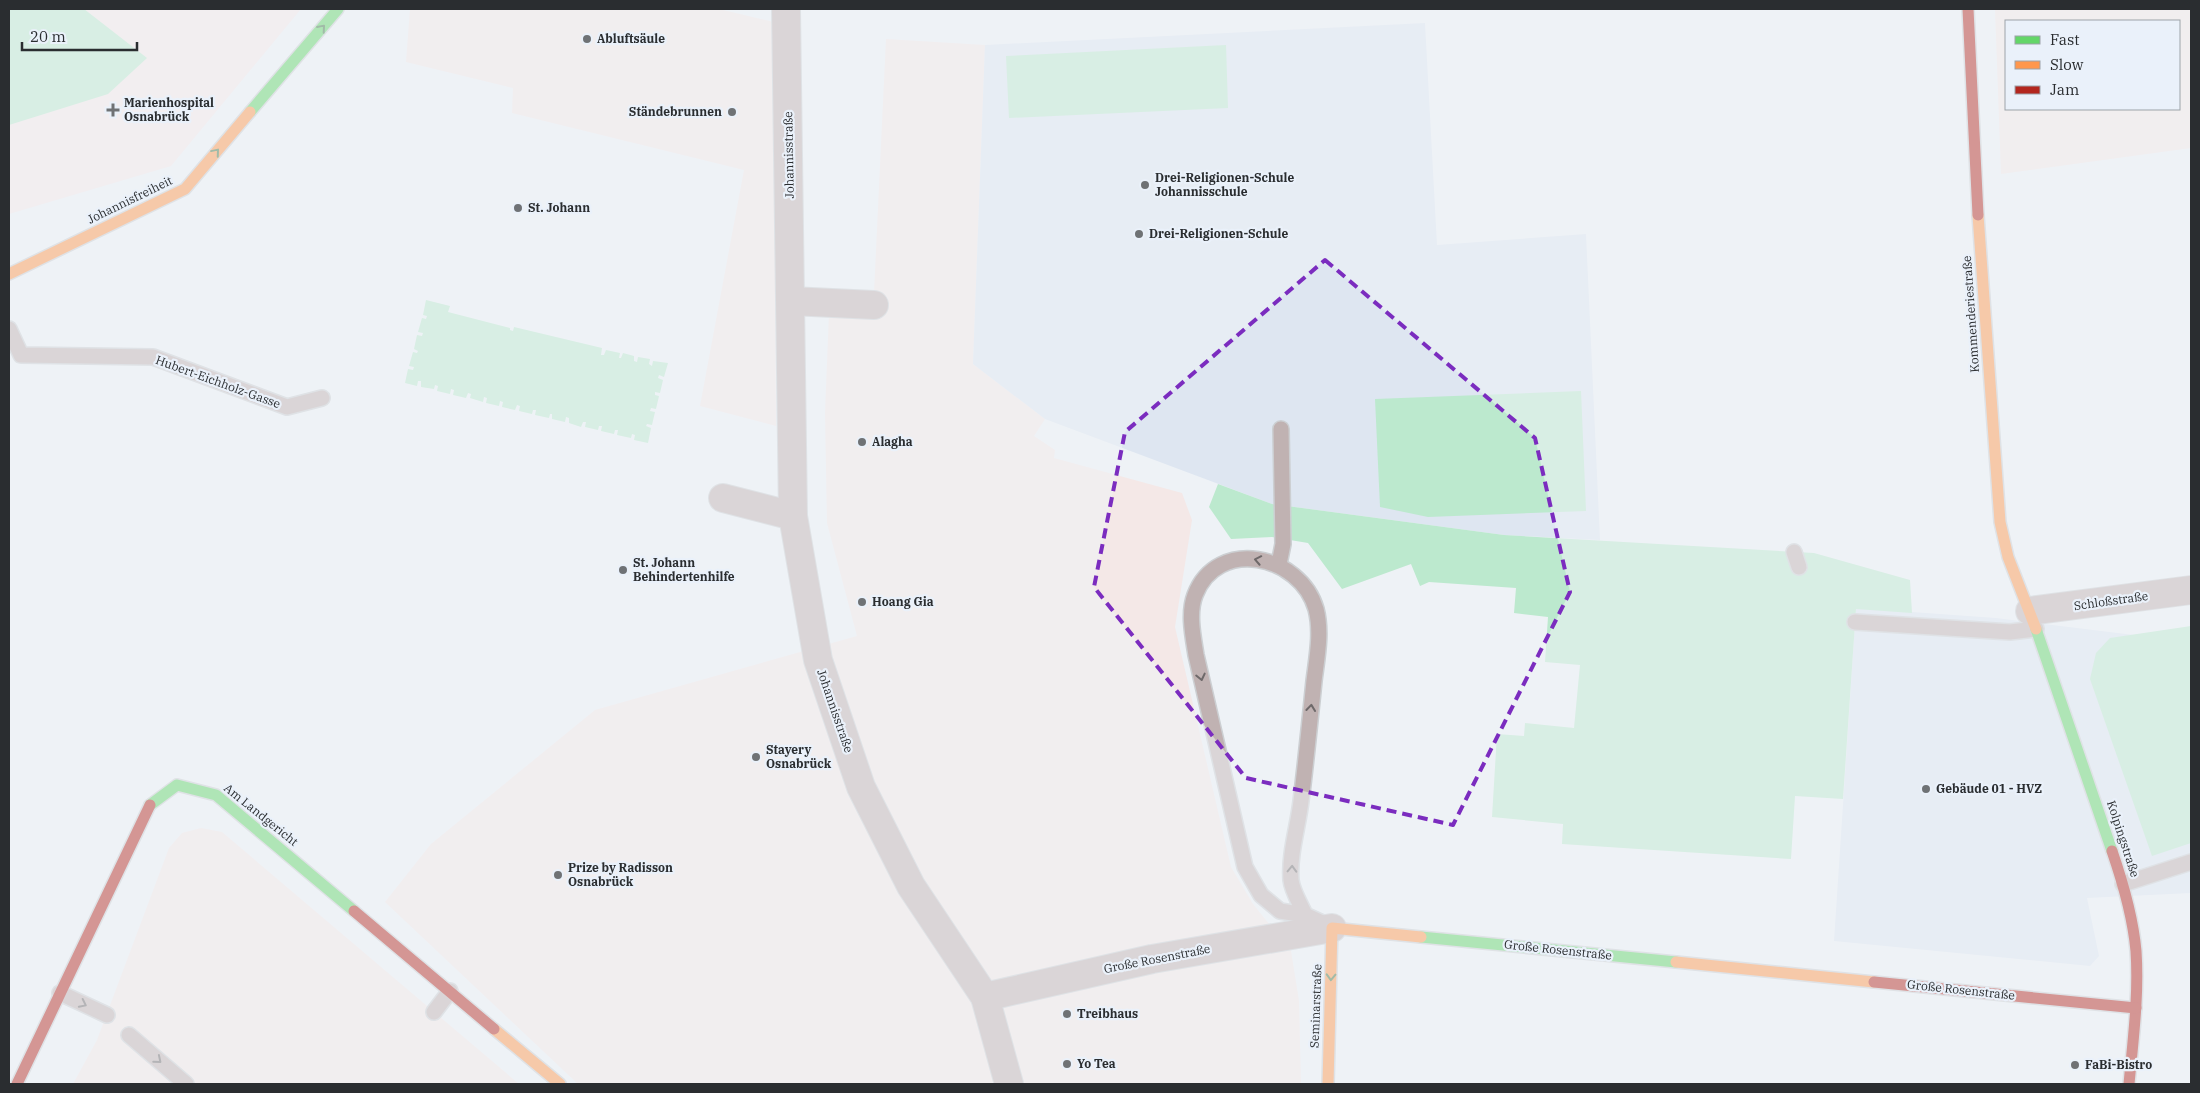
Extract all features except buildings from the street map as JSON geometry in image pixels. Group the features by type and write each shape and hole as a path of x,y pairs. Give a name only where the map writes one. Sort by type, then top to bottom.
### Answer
{"street":[{"name":"Johannisfreiheit","path":"9,274 185,189 338,9"},
{"name":"Johannisstraße","path":"786,9 793,516 818,660 861,787 911,886 985,997 1009,1084"},
{"name":"Kommenderiestraße","path":"1968,9 1974,164 2000,522 2008,557 2033,620"},
{"path":"791,301 874,305"},
{"path":"723,498 793,516"},
{"name":"Schloßstraße","path":"2033,620 2191,590"},
{"name":"Kolpingstraße","path":"2033,620 2123,884 2136,950 2136,1008 2129,1084"},
{"name":"Am Landgericht","path":"17,1084 147,807 177,785 216,795 560,1084"},
{"name":"Große Rosenstraße","path":"985,997 1152,959 1332,928 2136,1008"},
{"name":"Seminarstraße","path":"1328,1084 1332,928"}],"lane":[{"name":"Hubert-Eichholz-Gasse","path":"9,329 21,355 153,357 287,408 322,398"},
{"path":"1279,564 1283,544 1281,429"},
{"path":"1305,915 1291,881 1292,852 1301,803 1319,638 1316,609 1302,583 1279,564 1251,558 1230,561 1207,574 1195,595 1192,625 1196,655 1245,866 1261,895 1280,911 1305,915 1332,928"},
{"path":"1855,622 2010,632 2033,620"},
{"path":"2123,884 2191,862"},
{"path":"434,1012 450,992"},
{"path":"60,993 106,1015"},
{"path":"129,1035 186,1084"}],"highlighted area":[{"path":"1325,260 1535,438 1570,592 1453,825 1246,778 1094,587 1125,432"}],"shaded area":[{"name":"Marienhospital Osnabrück","path":"9,9 301,9 171,166 9,214"},
{"path":"410,9 719,9 774,22 776,426 700,406 744,170 512,113 513,88 406,62"},
{"path":"1995,9 2191,9 2191,148 2001,174"},
{"path":"1425,23 1437,245 1586,234 1600,540 1504,535 1272,504 1045,419 973,364 985,45"},
{"path":"886,39 985,45 973,364 1045,419 1034,436 1055,450 1054,458 1182,493 1192,520 1175,627 1231,867 1253,904 1291,951 1299,1001 1301,1084 578,1084 385,902 431,844 595,710 857,636 827,523 825,413 829,313 873,314"},
{"path":"1856,608 1996,618 2191,642 2191,893 2087,898 2099,956 2090,966 1834,941"},
{"path":"201,828 222,832 519,1084 73,1084 97,1040 169,848 182,833"}],"green space":[{"path":"9,9 84,9 147,58 108,94 9,125"},
{"path":"1226,45 1228,108 1009,118 1006,56"},
{"path":"426,300 450,306 448,312 510,328 513,331 514,327 602,348 601,355 604,355 606,350 620,353 619,358 621,358 623,353 634,356 634,361 637,362 638,357 650,359 649,364 652,366 653,361 668,363 664,377 659,375 658,378 663,380 660,393 655,392 655,395 659,396 656,409 651,408 650,411 655,412 652,425 647,424 646,426 651,428 648,443 634,440 635,435 632,434 631,438 617,435 618,430 615,430 614,434 601,431 602,426 599,426 598,430 585,427 586,422 583,422 581,427 569,423 569,418 566,417 565,422 552,419 552,414 550,414 549,418 535,415 536,410 533,410 532,414 519,411 520,406 517,405 515,410 502,407 503,402 500,401 499,406 486,403 487,398 484,397 483,402 470,398 471,394 468,393 466,398 453,395 454,390 451,389 450,394 437,391 438,386 435,385 434,389 421,387 421,381 418,381 417,386 405,383 408,369 413,370 414,367 409,366 413,352 417,353 418,351 414,349 417,335 422,336 423,333 418,332 422,318 426,319 427,316 423,315"},
{"path":"1581,391 1586,511 1428,517 1380,507 1375,399"},
{"path":"1218,484 1272,504 1504,535 1814,553 1910,580 1912,613 1856,609 1843,799 1795,796 1791,859 1562,844 1563,824 1492,817 1497,734 1524,736 1525,723 1574,728 1580,665 1545,662 1548,617 1514,613 1516,588 1429,582 1420,586 1411,564 1342,589 1308,543 1272,537 1231,539 1209,507"},
{"path":"2191,626 2191,843 2152,856 2090,679 2096,653 2110,638"}],"traffic: fast":[{"path":"250,112 338,9"},
{"path":"2036,629 2112,851"},
{"path":"150,805 177,785 216,795 354,911"},
{"path":"1421,937 1676,962"}],"traffic: slow":[{"path":"9,274 185,189 250,112"},
{"path":"1978,215 2000,522 2008,557 2036,629"},
{"path":"1328,1084 1332,928 1421,937"},
{"path":"1676,962 1874,982"},
{"path":"494,1029 560,1084"}],"traffic: jam":[{"path":"1968,9 1978,215"},
{"path":"17,1084 150,805"},
{"path":"2112,851 2127,900 2136,951 2136,1001 2129,1084"},
{"path":"354,911 494,1029"},
{"path":"1874,982 2136,1008"}],"place":[{"name":"Abluftsäule","path":"587,39"},
{"name":"Marienhospital Osnabrück","path":"113,110"},
{"name":"Ständebrunnen","path":"732,112"},
{"name":"Drei-Religionen-Schule Johannisschule","path":"1145,185"},
{"name":"St. Johann","path":"518,208"},
{"name":"Drei-Religionen-Schule","path":"1139,234"},
{"name":"Alagha","path":"862,442"},
{"name":"St. Johann Behindertenhilfe","path":"623,570"},
{"name":"Hoang Gia","path":"862,602"},
{"name":"Stayery Osnabrück","path":"756,757"},
{"name":"Gebäude 01 - HVZ","path":"1926,789"},
{"name":"Prize by Radisson Osnabrück","path":"558,875"},
{"name":"Treibhaus","path":"1067,1014"},
{"name":"Yo Tea","path":"1067,1064"},
{"name":"FaBi-Bistro","path":"2075,1065"}]}
